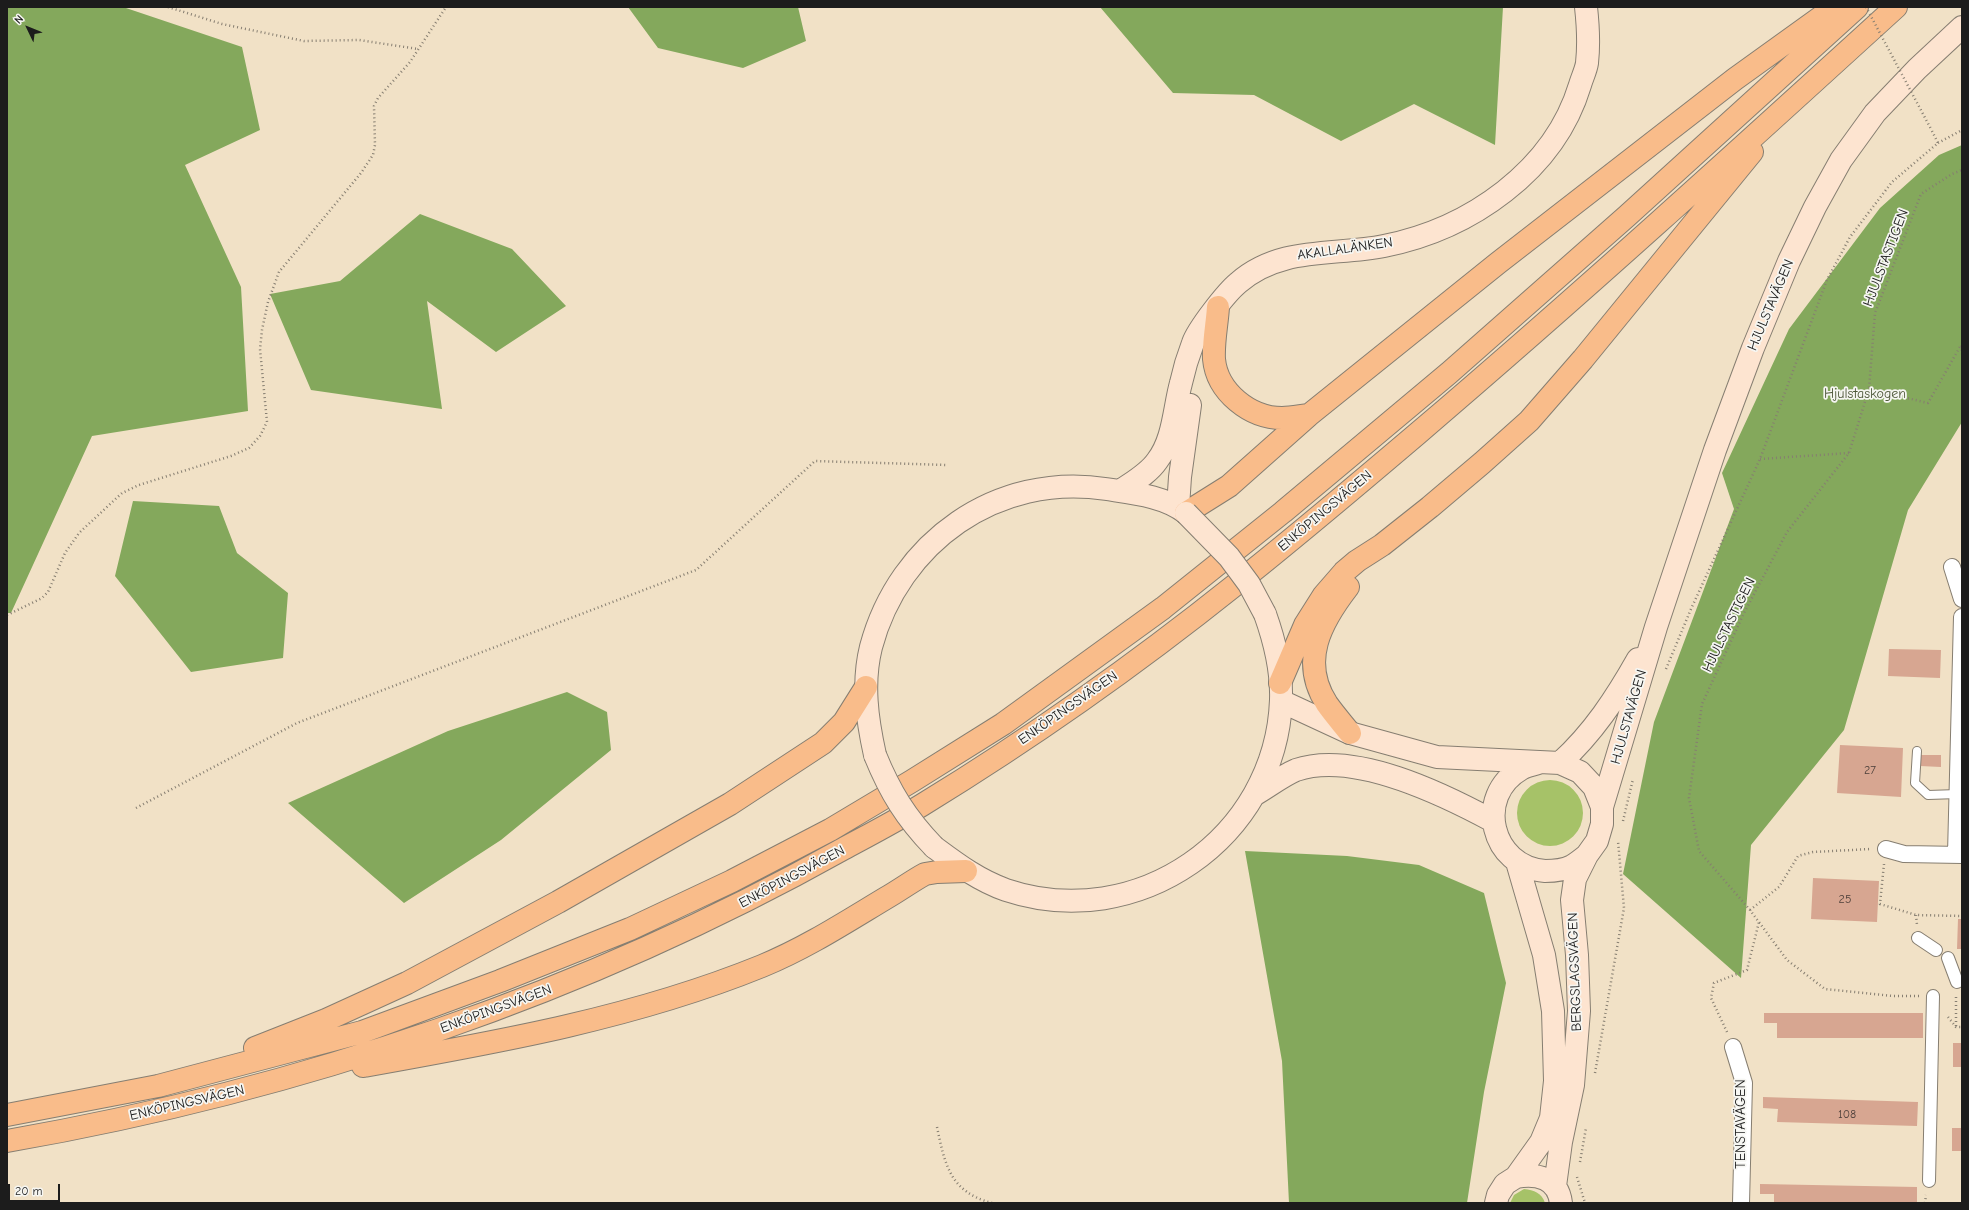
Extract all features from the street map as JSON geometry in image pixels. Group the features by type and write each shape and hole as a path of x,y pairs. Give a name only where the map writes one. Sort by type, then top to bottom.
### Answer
{"highway":[{"path":"1182,510 1229,486 1309,415 1498,263 1735,79 1835,7"},
{"name":"ENKÖPINGSVÄGEN","path":"7,1115 158,1086 362,1032 500,981 630,929 732,881 830,830 912,782 1003,724 1163,608 1283,512 1449,373 1627,216 1857,7"},
{"path":"1281,692 1305,625 1324,595 1344,572 1357,561 1382,545 1482,463 1528,420 1588,353 1791,102 1896,7"},
{"name":"ENKÖPINGSVÄGEN","path":"7,1141 164,1110 271,1083 454,1025 569,982 683,933 777,887 919,807 1041,728 1151,650 1252,572 1465,392 1791,102"},
{"path":"1218,307 1214,360 1222,383 1239,403 1259,415 1282,418 1309,415"},
{"path":"1350,733 1327,703 1318,681 1313,661 1315,647 1336,603 1382,545"},
{"path":"158,1086 326,1020 407,983 558,902 730,804 800,760 823,743 844,722 866,687"},
{"path":"271,1083 513,1039 606,1017 704,988 763,966 817,940 925,874 966,871"}],"main road":[{"name":"AKALLALÄNKEN","path":"1120,492 1144,475 1158,460 1169,438 1181,382 1193,341 1237,283 1262,266 1298,255 1384,246 1413,238 1445,226 1473,213 1523,176 1543,156 1561,131 1575,103 1587,64 1588,30 1586,7"},
{"name":"HJULSTAVÄGEN","path":"1602,807 1656,627 1716,450 1753,348 1789,261 1840,160 1875,113 1917,68 1962,27"},
{"name":"AKALLALÄNKEN","path":"1182,510 1180,477 1192,391 1202,349 1218,307"},
{"path":"1067,486 1093,487 1139,495 1182,510 1229,557 1249,584 1265,614 1273,637 1281,692 1273,750 1265,773 1254,795 1227,833 1203,856 1173,876 1142,890 1108,898 1074,901 1040,898 1007,890 966,871 934,847 914,827 898,805 885,781 875,755 868,721 866,687 871,648 883,611 905,574 923,551 950,527 981,508 1014,495 1040,489 1067,486"},
{"name":"HJULSTAVÄGEN","path":"1550,763 1577,748 1602,717 1618,693 1656,627"},
{"name":"BERGSLAGSVÄGEN","path":"1281,692 1304,714 1350,733 1437,757 1550,763 1580,772 1594,787 1602,807 1602,824 1597,841 1587,855 1575,879 1572,900 1577,955 1579,1011 1573,1085 1561,1142 1558,1195"},
{"name":"BERGSLAGSVÄGEN","path":"1550,763 1521,769 1506,782 1496,800 1493,821 1500,842 1505,851 1518,862 1535,870 1554,871 1572,866 1587,855"},
{"path":"1254,795 1296,770 1316,766 1349,767 1383,772 1456,801 1493,821"},
{"name":"BERGSLAGSVÄGEN","path":"1516,1177 1541,1142 1551,1118 1555,1081 1553,1011 1544,955 1518,862"},
{"name":"BERGSLAGSVÄGEN","path":"1496,1203 1498,1195 1505,1184 1516,1177 1530,1174 1544,1178 1558,1195"}],"street":[{"path":"1952,567 1962,599"},
{"path":"1886,849 1904,854 1959,854 1958,794 1962,617"},
{"path":"1918,938 1936,950"},
{"path":"1948,958 1956,982"},
{"path":"1929,1181 1933,996"},
{"name":"TENSTAVÄGEN","path":"1733,1047 1744,1083 1741,1203"}],"lane":[{"path":"1917,751 1915,783 1928,795 1958,794"}],"path":[{"path":"168,7 222,24 304,41 359,40 418,49"},
{"path":"7,616 42,598 48,592 65,554 79,533 122,492 139,485 231,456 249,448 260,436 267,422 260,348 262,330 268,302 279,272 361,172 373,155 375,145 374,106 378,98 410,62 446,7"},
{"path":"1866,7 1938,143"},
{"path":"1664,673 1691,610 1760,460 1827,280 1850,237 1892,182 1938,143 1962,130"},
{"name":"HJULSTASTIGEN","path":"1933,996 1892,996 1825,990 1787,960 1759,921 1699,851 1689,798 1702,704 1744,613 1786,532 1848,453 1869,389 1875,313 1921,194 1952,174 1962,170"},
{"path":"1869,389 1928,403 1961,345 1962,354"},
{"path":"1760,460 1848,453"},
{"path":"136,808 297,723 696,570 815,461 947,465"},
{"path":"1622,827 1634,775"},
{"path":"1594,1078 1624,908 1618,842 1620,835"},
{"path":"1750,910 1779,887 1798,856 1813,852 1886,849 1880,904 1916,915 1962,916"},
{"path":"1733,1047 1711,998 1714,983 1747,970 1759,921"},
{"path":"1956,982 1956,1027"},
{"path":"1580,1163 1586,1125"},
{"path":"937,1127 945,1162 954,1180 975,1198 992,1203"},
{"path":"1578,1171 1577,1179 1585,1203"}],"green space":[{"path":"7,7 123,7 242,47 260,130 185,165 241,287 248,411 92,436 11,613 7,613"},
{"path":"628,7 798,7 806,41 743,68 658,48"},
{"path":"1100,7 1503,7 1495,145 1414,104 1341,141 1254,95 1173,93"},
{"name":"Hjulstaskogen","path":"1962,145 1962,422 1908,510 1844,730 1751,845 1741,978 1623,874 1654,722 1734,509 1722,473 1789,329 1880,208 1939,155"},
{"path":"420,214 512,249 566,306 496,352 427,301 442,409 311,390 270,294 340,281"},
{"path":"133,501 219,506 237,553 288,593 283,658 191,672 115,576"},
{"path":"567,692 607,712 611,750 501,840 404,903 288,803 448,731"},
{"path":"1543,780 1557,780 1569,785 1578,794 1583,806 1581,826 1574,837 1557,846 1543,846 1531,841 1522,832 1517,820 1517,806 1522,794 1531,785"},
{"path":"1245,851 1347,856 1419,865 1484,893 1506,983 1484,1092 1467,1203 1289,1203 1282,1061"},
{"path":"1524,1189 1540,1194 1545,1203 1510,1203 1514,1195"}],"building":[{"path":"1889,649 1941,650 1940,678 1888,676"},
{"path":"1840,745 1903,748 1901,797 1837,793"},
{"path":"1920,755 1941,755 1941,767 1920,766"},
{"path":"1813,878 1879,881 1877,922 1811,919"},
{"path":"1958,919 1962,919 1962,949 1957,949"},
{"path":"1764,1013 1923,1013 1923,1038 1777,1038 1777,1023 1764,1023"},
{"path":"1953,1043 1962,1043 1962,1067 1953,1067"},
{"path":"1763,1097 1918,1102 1917,1126 1777,1122 1778,1109 1763,1108"},
{"path":"1952,1128 1962,1128 1962,1151 1952,1151"},
{"path":"1760,1184 1917,1187 1917,1203 1774,1203 1774,1194 1760,1194"}]}
